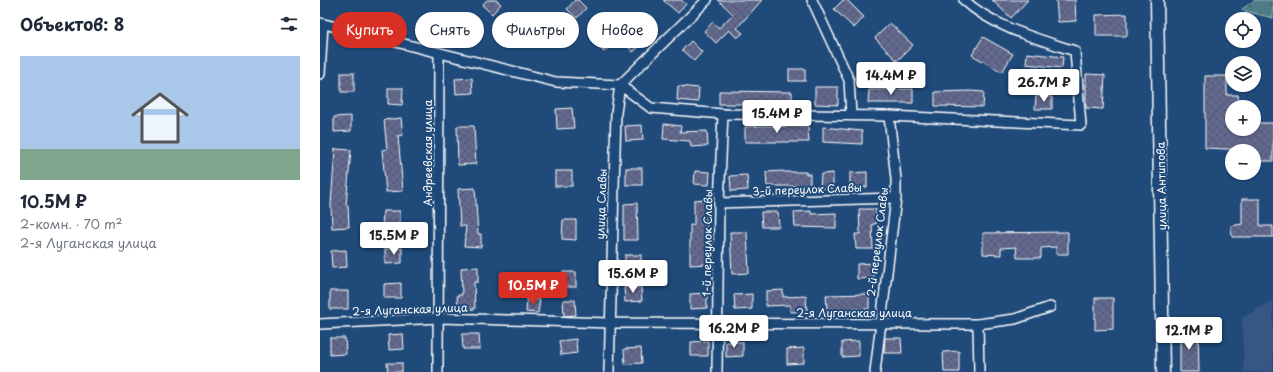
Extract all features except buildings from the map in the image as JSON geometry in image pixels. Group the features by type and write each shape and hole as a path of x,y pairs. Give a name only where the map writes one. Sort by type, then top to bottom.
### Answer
{"main road":[{"name":"улица Антипова","path":"1158,0 1163,372"}],"street":[{"path":"620,85 707,0"},
{"path":"812,0 849,80 851,114"},
{"path":"320,74 322,24 556,82 620,85 651,108 723,114 851,114 1081,125 1075,51 1018,32 972,8 964,0"},
{"name":"Андреевская улица","path":"438,372 440,318 439,54"},
{"name":"улица Славы","path":"609,372 616,113 620,85"},
{"name":"1-й переулок Славы","path":"717,372 719,203 723,114"},
{"name":"2-й переулок Славы","path":"874,372 896,198 896,179 889,116"},
{"name":"3-й переулок Славы","path":"719,203 896,198"},
{"name":"2-я Луганская улица","path":"320,324 440,318 610,323 879,325 978,324 1015,319 1050,307"},
{"path":"978,324 979,372"}],"shaded area":[{"path":"1273,300 1273,372 1244,372 1242,318"}],"green space":[{"path":"1255,0 1273,0 1273,18 1261,15 1261,12 1241,10"}]}
